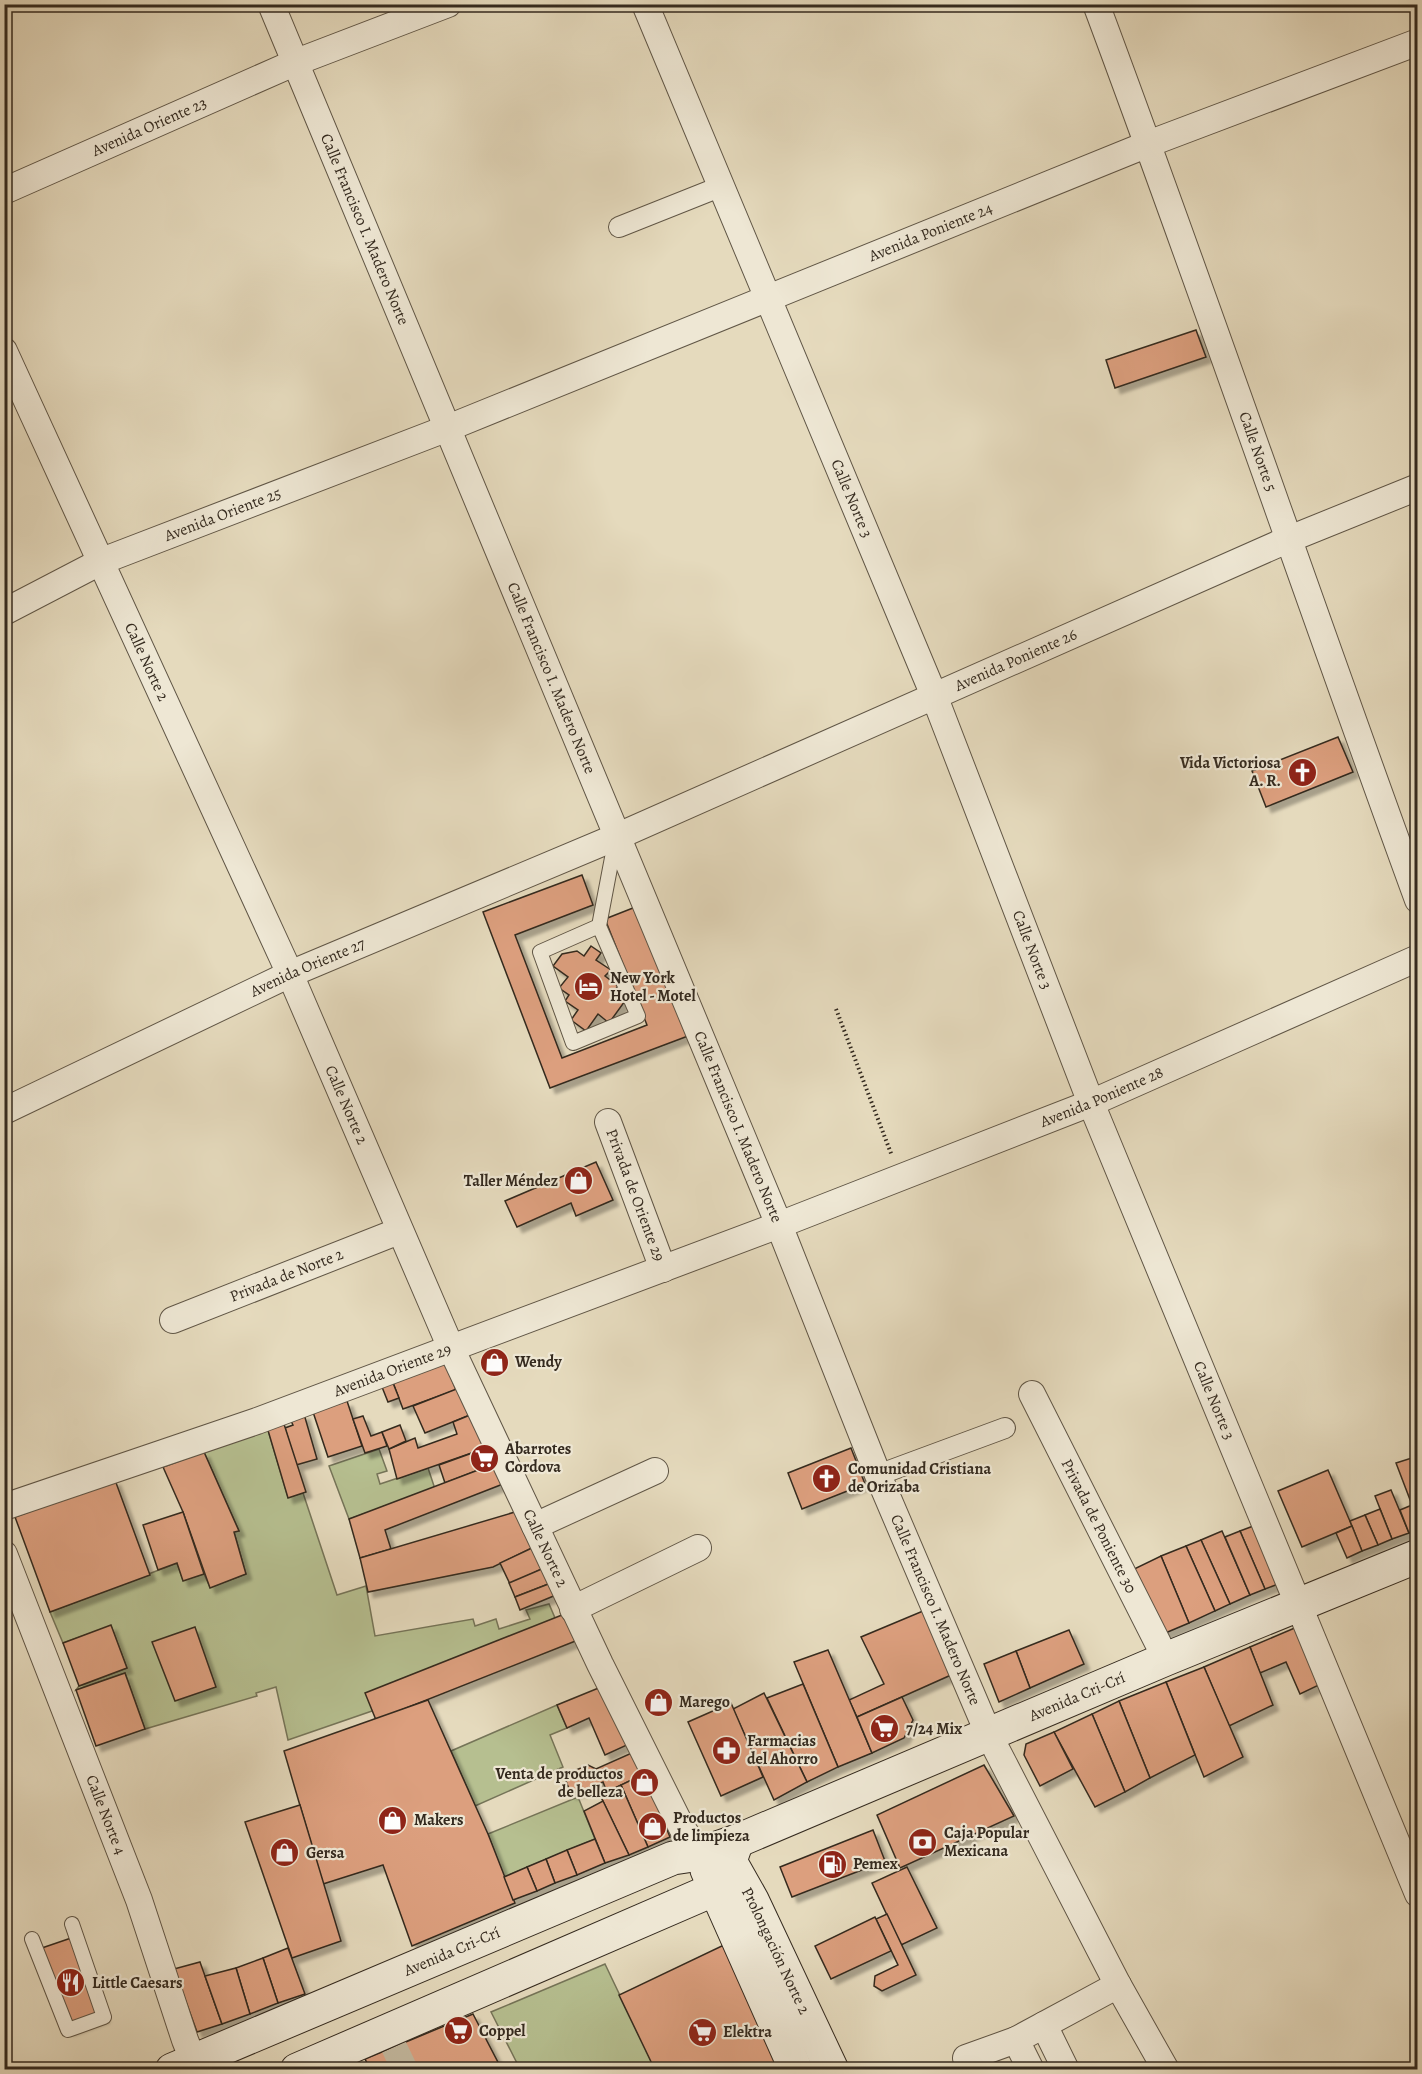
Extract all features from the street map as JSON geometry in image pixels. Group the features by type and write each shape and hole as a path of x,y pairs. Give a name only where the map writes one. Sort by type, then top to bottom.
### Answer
{"main road":[{"name":"Avenida Cri-Crí","path":"297,2070 389,2039 720,1862 989,1735 1166,1659 1418,1556"},
{"name":"Avenida Cri-Crí","path":"193,2066 673,1858 720,1862"},
{"name":"Prolongación Norte 2","path":"720,1862 796,2070"},
{"name":"Prolongación Norte 2","path":"720,1862 752,1900 832,2070"}],"street":[{"name":"Calle Francisco I. Madero Norte","path":"271,4 779,1225 878,1475 989,1735 1118,1985 1166,2070"},
{"name":"Avenida Oriente 23","path":"4,191 294,63 448,4"},
{"name":"Calle Norte 3","path":"645,4 935,698 1091,1103 1418,1894"},
{"name":"Calle Norte 5","path":"1096,4 1418,900"},
{"name":"Avenida Poniente 24","path":"447,428 1148,144 1418,42"},
{"path":"619,227 722,186"},
{"name":"Calle Norte 2","path":"4,351 290,974 451,1348 573,1609 682,1828 720,1862"},
{"name":"Avenida Oriente 25","path":"4,612 102,561 447,428"},
{"name":"Avenida Poniente 26","path":"616,837 935,698 1287,540 1418,488"},
{"name":"Avenida Oriente 27","path":"4,1111 290,974 616,837"},
{"name":"Avenida Poniente 28","path":"779,1225 1091,1103 1418,958"},
{"name":"Privada de Oriente 29","path":"608,1122 663,1269"},
{"name":"Avenida Oriente 29","path":"4,1507 257,1421 779,1225"},
{"name":"Privada de Norte 2","path":"173,1320 399,1231"},
{"name":"Privada de Poniente 30","path":"1032,1394 1166,1659"},
{"path":"878,1475 1005,1428"},
{"path":"535,1526 655,1471"},
{"path":"573,1609 698,1548"},
{"name":"Calle Norte 4","path":"4,1554 139,1900 193,2066"},
{"path":"966,2058 1016,2040 1118,1985"},
{"path":"1044,2025 1066,2070"},
{"path":"1016,2040 1031,2070"}],"lane":[{"path":"599,926 540,952 573,1043 638,1016 599,926 616,837"},
{"path":"32,1940 68,2030 104,2017 72,1924"}],"path":[{"path":"836,1009 900,1176"}],"green space":[{"path":"268,1430 288,1497 303,1493 337,1595 366,1586 375,1636 473,1619 475,1626 496,1619 499,1629 530,1619 526,1610 549,1604 555,1618 372,1711 288,1740 276,1687 256,1693 257,1696 145,1729 125,1673 76,1690 79,1686 127,1668 111,1626 63,1643 50,1612 177,1563 183,1580 204,1574 210,1587 246,1574 234,1532 239,1531 204,1452"},
{"path":"379,1449 387,1471 377,1474 380,1484 428,1468 435,1489 349,1519 329,1466"},
{"path":"557,1705 567,1728 550,1735 563,1767 475,1806 451,1751"},
{"path":"578,1797 595,1839 504,1877 488,1834"},
{"path":"605,1964 655,2069 520,2069 491,2012"}],"building":[{"path":"1196,330 1206,357 1115,388 1106,360"},
{"name":"Vida Victoriosa A. R.","path":"1338,737 1353,772 1266,807 1252,771"},
{"path":"582,875 593,905 515,935 562,1058 647,1025 605,919 638,906 688,1036 550,1088 483,912"},
{"path":"591,946 601,953 596,960 611,970 605,976 618,986 613,993 625,1001 609,1023 598,1014 586,1031 571,1020 578,1010 565,1001 569,995 559,988 568,977 553,966 562,954 577,951 584,956"},
{"name":"Taller Méndez","path":"596,1162 613,1200 576,1216 571,1203 517,1227 505,1201"},
{"path":"444,1360 456,1390 403,1409 392,1380"},
{"path":"393,1383 399,1398 388,1402 382,1387"},
{"path":"459,1388 470,1415 425,1433 413,1406"},
{"path":"347,1401 362,1446 328,1457 313,1412"},
{"path":"304,1414 317,1459 296,1465 285,1428 293,1425 290,1419"},
{"path":"470,1415 486,1448 397,1479 389,1449 415,1438 418,1448 457,1434 453,1422"},
{"path":"363,1416 371,1436 382,1432 387,1446 365,1453 353,1419"},
{"path":"283,1421 306,1492 288,1498 267,1427"},
{"path":"400,1425 406,1441 389,1449 382,1432"},
{"path":"486,1448 494,1464 445,1483 439,1465"},
{"name":"Comunidad Cristiana de Orizaba","path":"851,1448 865,1484 802,1509 788,1473"},
{"path":"204,1452 239,1531 234,1532 246,1574 210,1588 183,1512 163,1467"},
{"path":"1418,1456 1418,1518 1417,1518 1396,1463"},
{"path":"494,1464 503,1484 385,1530 391,1549 360,1558 349,1519"},
{"path":"1328,1470 1352,1526 1302,1547 1278,1491"},
{"path":"115,1480 150,1575 50,1612 15,1517"},
{"path":"1391,1490 1409,1533 1392,1539 1375,1496"},
{"path":"1412,1505 1418,1519 1418,1529 1409,1533 1400,1510"},
{"path":"1380,1509 1392,1539 1378,1545 1365,1515"},
{"path":"183,1512 204,1574 183,1581 177,1563 158,1570 143,1525"},
{"path":"515,1512 534,1547 493,1567 368,1592 360,1558"},
{"path":"1365,1515 1378,1545 1362,1551 1350,1521"},
{"path":"1256,1525 1281,1583 1265,1589 1240,1531"},
{"path":"1352,1526 1362,1551 1347,1558 1336,1533"},
{"path":"1222,1531 1250,1595 1230,1604 1201,1540"},
{"path":"1240,1531 1265,1589 1250,1595 1225,1537"},
{"path":"1201,1540 1230,1604 1215,1611 1186,1546"},
{"path":"1186,1546 1215,1611 1189,1623 1161,1556"},
{"path":"534,1547 544,1568 510,1584 500,1563"},
{"path":"1161,1556 1189,1623 1163,1634 1130,1571"},
{"path":"544,1568 551,1583 515,1597 509,1583"},
{"path":"551,1583 556,1595 520,1610 515,1597"},
{"path":"923,1611 951,1675 857,1717 849,1700 884,1684 861,1637"},
{"path":"567,1613 578,1640 376,1720 365,1693"},
{"path":"111,1625 127,1668 79,1686 63,1643"},
{"path":"195,1627 216,1687 175,1701 152,1642"},
{"path":"1297,1627 1321,1684 1300,1694 1286,1662 1260,1673 1250,1647"},
{"path":"1069,1630 1084,1664 1030,1688 1016,1651"},
{"path":"1250,1647 1273,1705 1229,1726 1204,1667"},
{"path":"828,1650 872,1753 838,1767 794,1662"},
{"path":"1016,1651 1030,1688 999,1702 984,1664"},
{"path":"1204,1667 1243,1757 1204,1777 1166,1682"},
{"path":"125,1673 145,1729 96,1746 76,1690"},
{"path":"1166,1682 1195,1755 1150,1778 1119,1701"},
{"path":"803,1684 838,1767 807,1782 767,1698"},
{"path":"601,1687 627,1745 605,1755 589,1718 567,1728 557,1705"},
{"path":"764,1693 807,1782 774,1800 733,1709"},
{"name":"7/24 Mix","path":"902,1697 913,1720 904,1738 872,1753 857,1717"},
{"name":"Makers","path":"428,1700 488,1834 515,1903 412,1946 383,1865 323,1884 284,1751"},
{"path":"1119,1701 1150,1778 1125,1792 1092,1714"},
{"name":"Farmacias del Ahorro","path":"731,1703 763,1777 721,1796 688,1722"},
{"path":"1092,1714 1125,1792 1095,1807 1054,1732"},
{"path":"1054,1732 1073,1769 1040,1786 1024,1755 1026,1744"},
{"path":"634,1752 644,1774 607,1792 603,1782 571,1794 564,1776 573,1775 571,1772 588,1765 596,1769"},
{"name":"Caja Popular Mexicana","path":"984,1765 1014,1816 900,1868 877,1815"},
{"path":"644,1774 670,1837 648,1847 621,1785"},
{"path":"621,1785 648,1847 629,1855 600,1795"},
{"path":"603,1801 629,1855 605,1863 584,1811"},
{"name":"Gersa","path":"300,1805 341,1941 292,1958 245,1822"},
{"name":"Pemex","path":"873,1830 885,1861 792,1897 780,1867"},
{"path":"595,1839 605,1863 577,1875 567,1850"},
{"path":"567,1850 577,1875 555,1883 546,1859"},
{"path":"546,1859 555,1883 537,1891 527,1867"},
{"path":"527,1867 537,1891 513,1900 504,1877"},
{"path":"907,1867 937,1928 901,1945 872,1883"},
{"path":"887,1914 916,1975 882,1991 874,1986 875,1976 898,1965 876,1919"},
{"name":"Pemex","path":"875,1917 891,1951 831,1979 815,1946"},
{"name":"Little Caesars","path":"77,1936 104,2017 68,2030 36,1950"},
{"name":"Elektra","path":"726,1944 785,2070 655,2070 619,1995"},
{"path":"288,1948 305,1994 278,2003 263,1958"},
{"path":"263,1958 278,2003 250,2014 236,1968"},
{"path":"200,1962 222,2024 197,2032 174,1969"},
{"path":"236,1968 250,2014 222,2024 205,1976"},
{"name":"Coppel","path":"473,2014 502,2070 371,2070 365,2059"}],"tunnel":[{"path":"394,2047 405,2070"}],"place":[{"name":"Vida Victoriosa A. R.","path":"1302,772"},
{"name":"New York Hotel - Motel","path":"589,987"},
{"name":"Taller Méndez","path":"579,1181"},
{"name":"Wendy","path":"494,1362"},
{"name":"Abarrotes Cordova","path":"484,1458"},
{"name":"Comunidad Cristiana de Orizaba","path":"827,1478"},
{"name":"Marego","path":"658,1702"},
{"name":"7/24 Mix","path":"885,1729"},
{"name":"Farmacias del Ahorro","path":"726,1750"},
{"name":"Venta de productos de belleza","path":"644,1783"},
{"name":"Makers","path":"393,1820"},
{"name":"Productos de limpieza","path":"652,1827"},
{"name":"Caja Popular Mexicana","path":"923,1842"},
{"name":"Gersa","path":"285,1853"},
{"name":"Pemex","path":"832,1864"},
{"name":"Little Caesars","path":"71,1983"},
{"name":"Coppel","path":"458,2031"},
{"name":"Elektra","path":"702,2032"}]}
